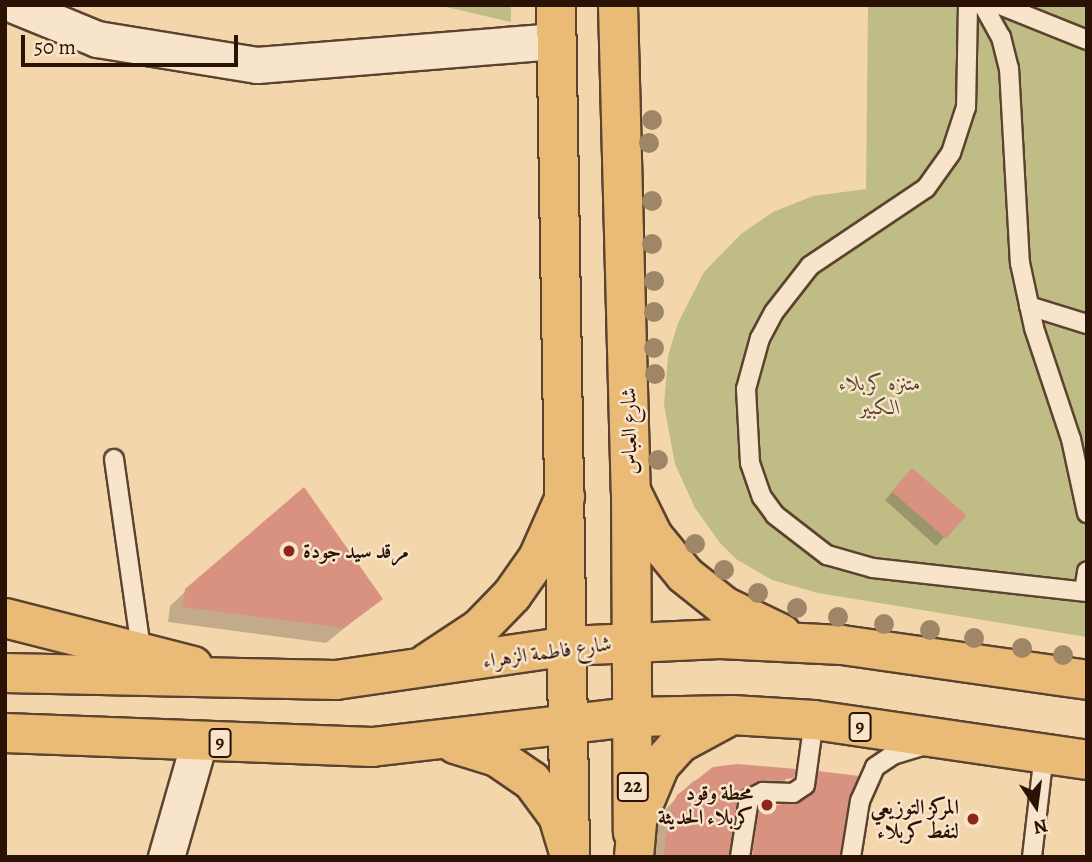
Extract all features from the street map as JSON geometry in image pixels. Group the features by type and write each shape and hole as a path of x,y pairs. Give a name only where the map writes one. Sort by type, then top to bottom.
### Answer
{"main road":[{"name":"شارع العباس","path":"618,5 631,491 634,857"},
{"path":"556,23 570,856"},
{"path":"631,491 653,536 704,592 769,629 842,645"},
{"path":"403,674 463,641 512,596 538,558 565,497"},
{"path":"5,618 141,649 232,678"},
{"name":"شارع فاطمة الزهراء","path":"5,673 232,678 290,682 403,674 568,646 720,639 842,645 1087,680"},
{"path":"634,857 637,820 660,765 696,732 732,715"},
{"name":"9","path":"5,733 372,747 435,743 569,723 632,717 732,715 814,720 1087,760"},
{"path":"435,743 478,749 532,781 558,816 570,856"}],"street":[{"path":"14,5 97,38 257,65 556,23"},
{"path":"166,857 199,742"}],"lane":[{"path":"968,5 966,107 951,153 926,188 810,266 774,312 760,338 746,389 750,463 762,497 775,515 827,555 873,568 1085,592 1087,571"},
{"path":"983,5 1002,37 1009,68 1015,212 1029,306 1071,439 1087,513"},
{"path":"1000,5 1087,40"},
{"path":"1029,306 1087,324"},
{"path":"114,459 141,649"},
{"path":"740,857 749,799 763,792 793,793 805,785 814,720"},
{"path":"851,857 860,801 875,767 893,755 951,740"},
{"path":"1032,857 1044,754"}],"green space":[{"path":"437,5 511,5 511,22"},
{"name":"متنزه كربلاء الكبير","path":"868,5 1087,5 1087,637 818,593 772,580 736,559 720,543 695,508 675,464 664,405 668,356 678,323 704,272 741,234 773,212 813,196 866,189"}],"building":[{"path":"912,468 966,515 946,539 892,491"},
{"name":"مرقد سيد جودة","path":"304,487 383,599 344,628 183,607 185,589"},
{"path":"737,764 796,769 794,778 759,782 740,792 729,857 664,857 668,815 677,795 713,767"},
{"path":"818,771 859,776 849,799 840,857 752,857 759,807 799,802 815,791"}],"place":[{"name":"مرقد سيد جودة","path":"289,551"},
{"name":"محطة وقود كربلاء الحديثة","path":"767,805"},
{"name":"المركز التوزيعي لنفط كربلاء","path":"973,819"}]}
